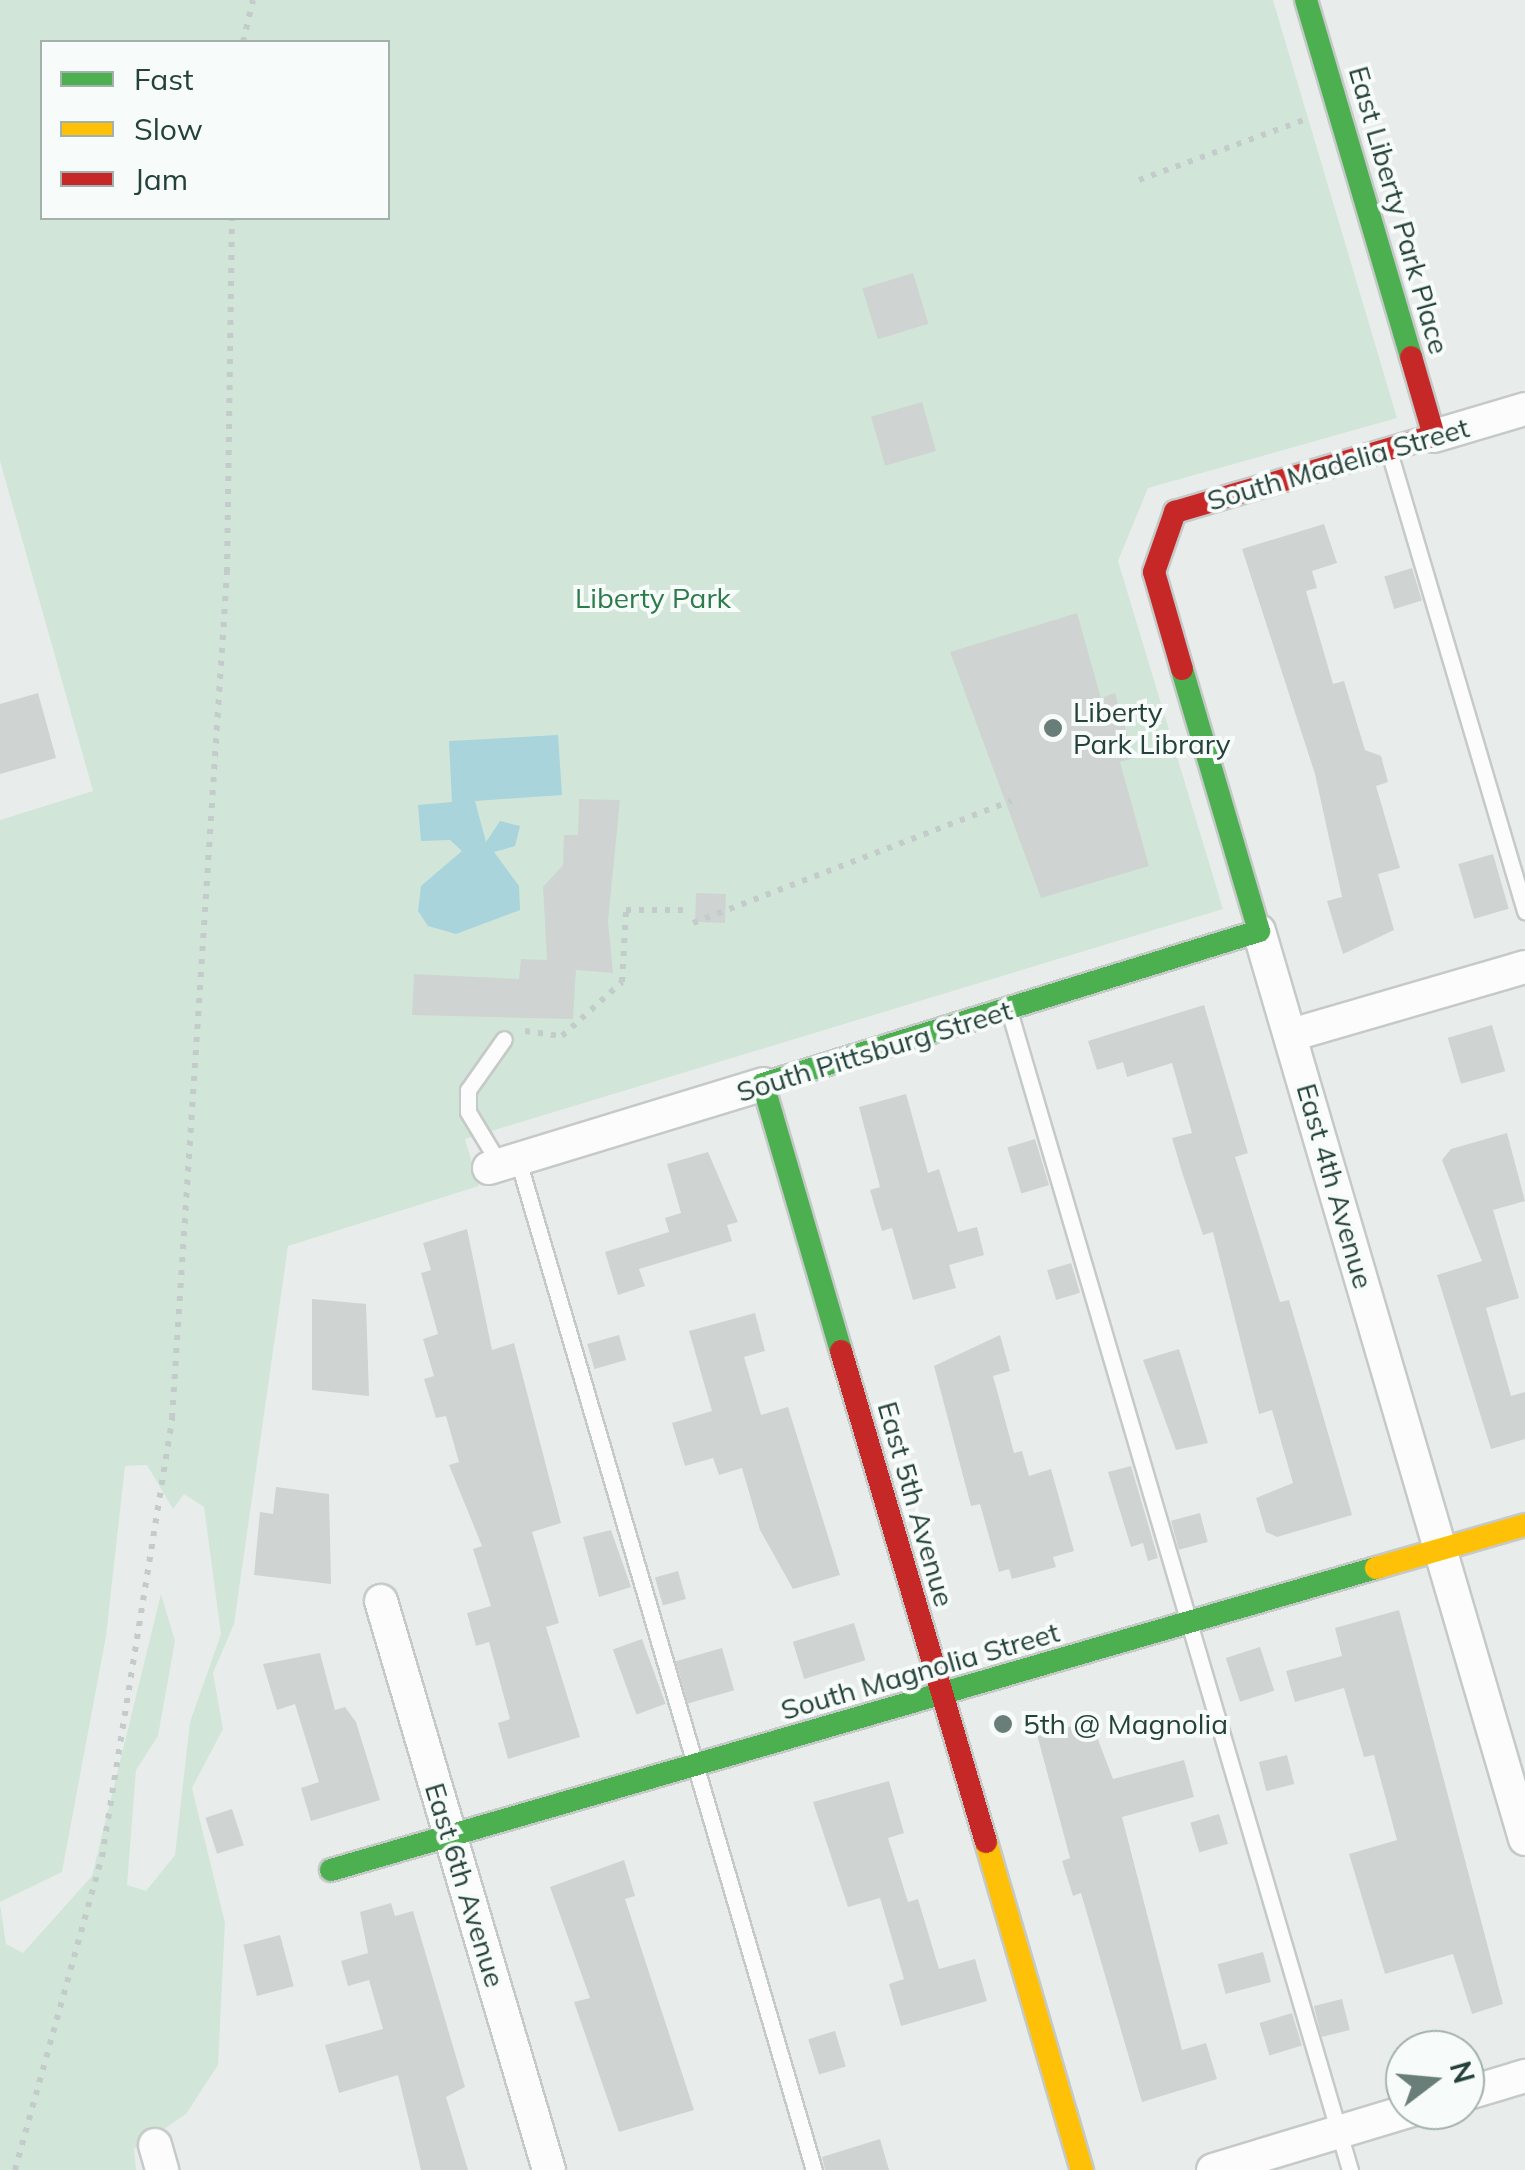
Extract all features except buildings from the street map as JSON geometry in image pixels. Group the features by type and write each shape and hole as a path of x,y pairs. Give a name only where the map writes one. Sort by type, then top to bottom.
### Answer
{"street":[{"name":"East Liberty Park Place","path":"1306,0 1434,436"},
{"name":"South Madelia Street","path":"1160,533 1176,512 1525,409"},
{"name":"East 4th Avenue","path":"1160,533 1154,572 1525,1839"},
{"name":"South Pittsburg Street","path":"502,1164 1259,931"},
{"path":"1291,1035 1525,967"},
{"name":"East 5th Avenue","path":"762,1084 1082,2170"},
{"name":"South Magnolia Street","path":"331,1870 941,1697 1525,1525"},
{"name":"East 6th Avenue","path":"381,1600 549,2170"},
{"path":"1485,2088 1525,2076"},
{"path":"1213,2170 1385,2118"}],"lane":[{"path":"1388,450 1525,912"},
{"path":"1009,1010 1350,2170"},
{"path":"504,1039 468,1090 468,1112 502,1164 697,1766 814,2170"}],"path":[{"path":"243,40 252,0"},
{"path":"1139,180 1317,115"},
{"path":"15,2170 102,1858 172,1418 227,572 232,220"},
{"path":"693,923 1010,802"},
{"path":"504,1039 521,1031 562,1036 622,982 626,910 689,910"}],"green space":[{"name":"Liberty Park","path":"0,0 1273,0 1397,418 1148,488 1118,561 1223,909 465,1139 479,1186 288,1246 234,1624 213,1673 223,1729 192,1788 225,1923 218,2065 186,2114 134,2149 136,2170 0,2170 0,1904 6,1944 23,1953 92,1876 161,1594 175,1641 158,1736 136,1770 127,1885 146,1891 175,1855 190,1722 221,1634 204,1507 184,1494 173,1509 147,1465 125,1466 106,1636 62,1872 0,1902 0,820 93,791 0,461"}],"water":[{"path":"558,735 562,795 475,801 486,842 500,821 520,826 515,846 494,852 519,886 520,910 456,934 428,926 418,911 421,886 462,851 450,840 421,841 418,805 452,802 449,741"}],"traffic: fast":[{"path":"1306,0 1411,357"},
{"path":"841,1351 763,1084 1259,931 1182,669"},
{"path":"331,1870 1376,1568"}],"traffic: slow":[{"path":"1376,1568 1525,1525"},
{"path":"986,1842 1082,2170"}],"traffic: jam":[{"path":"1182,669 1154,572 1175,512 1434,436 1411,357"},
{"path":"841,1351 986,1842"}],"place":[{"name":"Liberty Park Library","path":"1053,728"},
{"name":"5th @ Magnolia","path":"1003,1724"}]}
